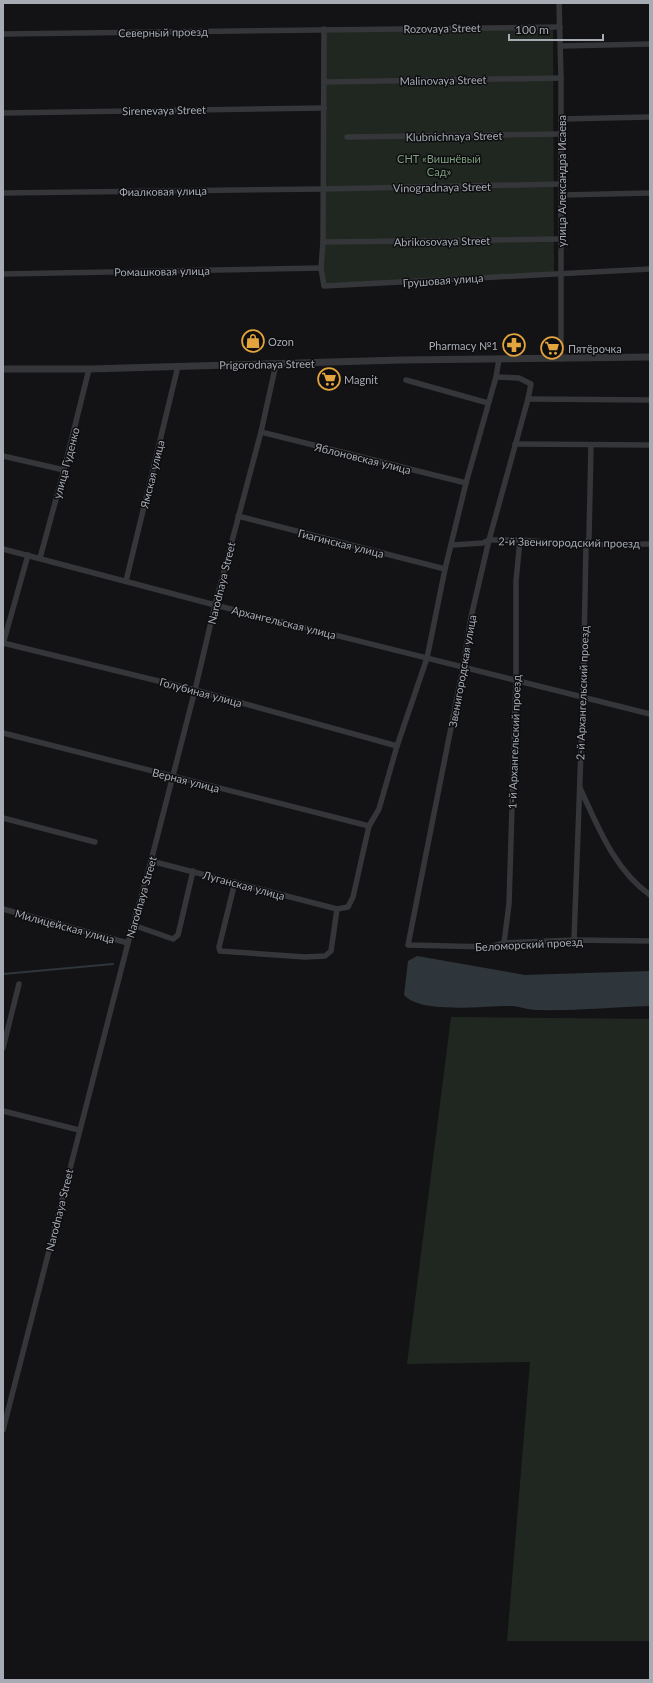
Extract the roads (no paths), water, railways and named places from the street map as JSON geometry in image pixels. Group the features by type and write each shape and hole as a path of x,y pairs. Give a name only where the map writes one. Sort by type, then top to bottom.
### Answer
{"street":[{"name":"улица Александра Исаева","path":"559,3 561,46 562,195 560,272 562,359"},
{"name":"Rozovaya Street","path":"324,29 560,27"},
{"name":"Северный проезд","path":"3,34 324,29"},
{"path":"321,268 323,242 324,29"},
{"path":"561,46 650,44"},
{"name":"Malinovaya Street","path":"324,82 561,78"},
{"name":"Sirenevaya Street","path":"3,113 324,108"},
{"path":"561,119 650,118"},
{"name":"Klubnichnaya Street","path":"347,137 561,134"},
{"name":"Vinogradnaya Street","path":"323,189 562,184"},
{"name":"Фиалковая улица","path":"3,193 323,189"},
{"path":"562,195 650,193"},
{"name":"Abrikosovaya Street","path":"323,242 560,239"},
{"name":"Грушовая улица","path":"321,268 323,285 326,287 560,272 650,268"},
{"name":"Ромашковая улица","path":"3,274 321,268"},
{"name":"Prigorodnaya Street","path":"3,369 650,357"},
{"path":"235,882 218,947 220,951 305,957 325,956 331,951 337,910 348,907 353,897 369,826 379,809 397,746 427,658 445,569 466,483 496,377 499,359"},
{"name":"Narodnaya Street","path":"3,1430 79,1130 195,690 214,605 261,432 276,364"},
{"name":"Ямская улица","path":"126,581 178,366"},
{"name":"улица Гуденко","path":"40,558 64,470 89,368"},
{"path":"496,377 519,378 531,384 528,399 650,400"},
{"path":"406,380 488,403"},
{"name":"Звенигородская улица","path":"408,945 463,667 471,617 489,540 528,399"},
{"name":"Яблоновская улица","path":"261,432 466,483"},
{"path":"515,444 650,445"},
{"name":"2-й Архангельский проезд","path":"574,940 586,544 589,538 591,445"},
{"path":"3,456 64,470"},
{"name":"Гиагинская улица","path":"238,516 445,569"},
{"name":"2-й Звенигородский проезд","path":"452,545 483,543 489,540 520,540 586,544 650,544"},
{"name":"1-й Архангельский проезд","path":"504,943 509,904 516,679 516,581 520,540"},
{"name":"Архангельская улица","path":"3,549 214,605 463,667"},
{"path":"3,643 28,555"},
{"name":"Голубиная улица","path":"3,643 195,690 397,746"},
{"path":"463,667 516,679 650,714"},
{"name":"Верная улица","path":"3,733 369,826"},
{"path":"579,785 600,832 620,867 650,895"},
{"path":"3,818 95,842"},
{"name":"Луганская улица","path":"151,861 337,910"},
{"path":"133,925 173,939 178,935 193,871"},
{"name":"Милицейская улица","path":"3,909 128,943"},
{"name":"Беломорский проезд","path":"408,945 490,948 504,943 574,940 650,941"},
{"path":"3,1048 19,984"},
{"path":"3,1111 79,1130"}],"waterway":[{"path":"3,974 113,964"}],"place":[{"name":"Ozon","path":"253,341"},
{"name":"Pharmacy №1","path":"514,345"},
{"name":"Пятёрочка","path":"552,348"},
{"name":"Magnit","path":"329,379"}],"park label":[{"name":"СНТ «Вишнёвый Cад»","path":"439,164"}]}
